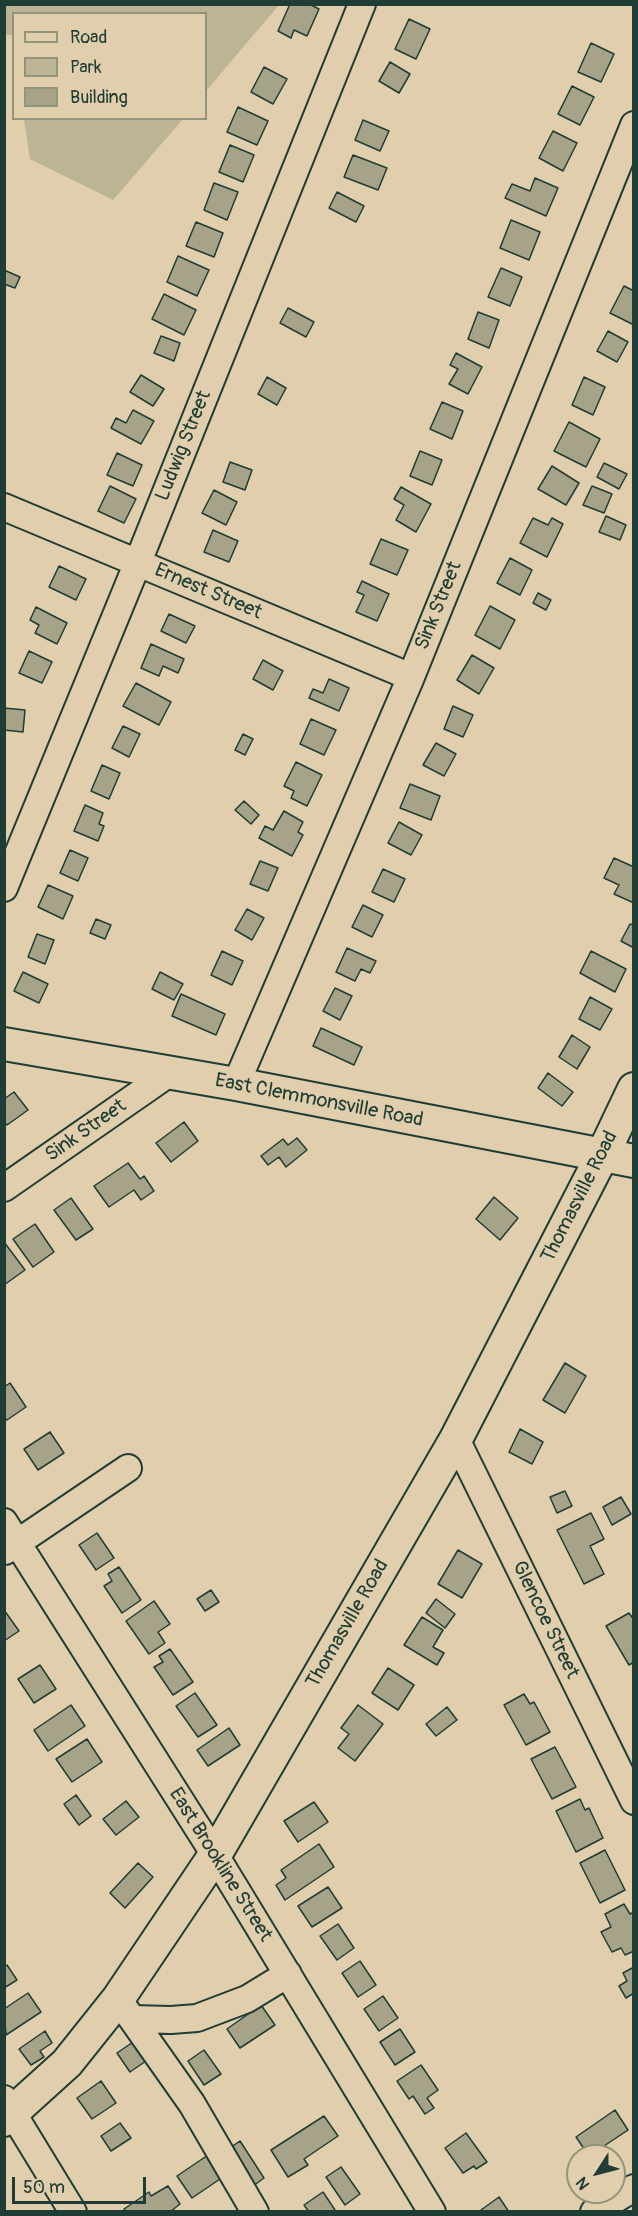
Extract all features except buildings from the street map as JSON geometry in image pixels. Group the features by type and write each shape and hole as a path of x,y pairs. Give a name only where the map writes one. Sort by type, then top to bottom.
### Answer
{"main road":[{"name":"East Clemmonsville Road","path":"4,1044 236,1084 633,1161"},
{"name":"Thomasville Road","path":"7,2110 67,2063 125,2009 456,1439 603,1154 633,1089"}],"street":[{"name":"Ludwig Street","path":"4,888 138,562 362,4"},
{"name":"Sink Street","path":"236,1084 411,677 633,125"},
{"name":"Ernest Street","path":"4,507 411,677"},
{"name":"Sink Street","path":"4,1188 168,1074"},
{"name":"Glencoe Street","path":"456,1439 633,1801"},
{"path":"9,1539 128,1468"},
{"name":"East Brookline Street","path":"9,1539 215,1855 432,2211"},
{"path":"125,2009 171,2020 197,2018 247,1999 288,1974"},
{"path":"125,2009 192,2104 255,2211"},
{"path":"7,2110 74,2211"},
{"path":"594,2211 633,2188"}],"green space":[{"path":"5,4 279,5 207,90 207,12 12,12 12,35 5,35"},
{"path":"24,120 182,120 113,200 30,159"}]}
